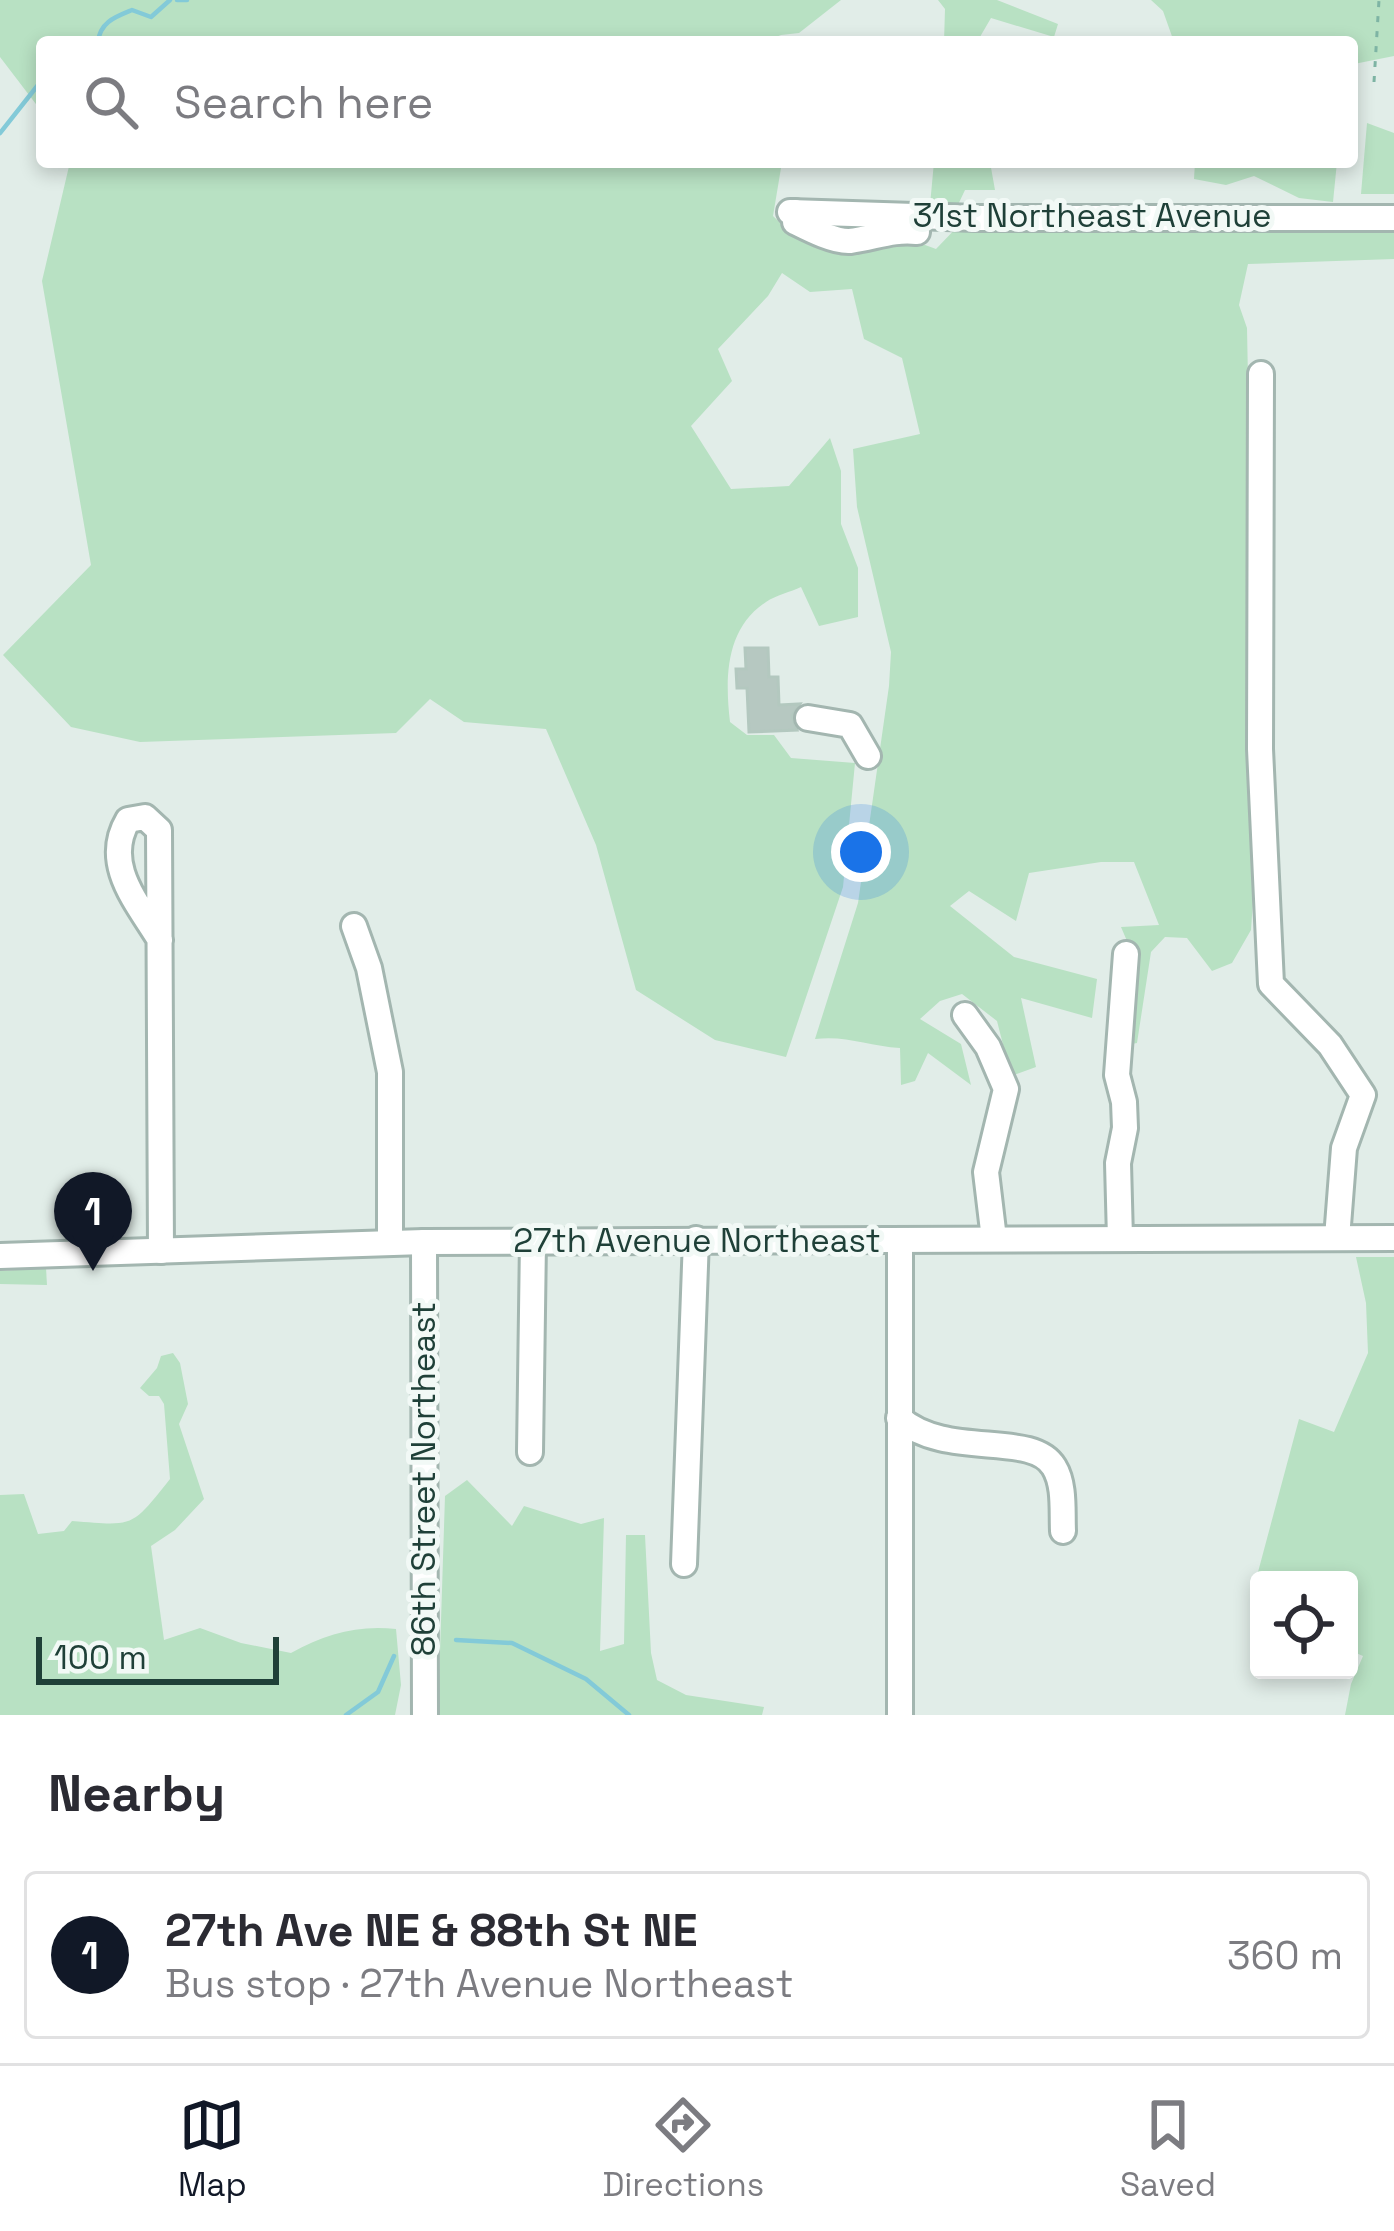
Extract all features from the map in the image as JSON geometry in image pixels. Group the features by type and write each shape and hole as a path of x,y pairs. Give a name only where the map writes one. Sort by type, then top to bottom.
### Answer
{"street":[{"name":"31st Northeast Avenue","path":"793,212 1394,218"},
{"path":"1261,374 1260,749 1271,984 1330,1045 1363,1095 1344,1148 1337,1238"},
{"path":"808,718 850,725 868,756"},
{"path":"354,926 369,968 390,1072 390,1243"},
{"path":"160,940 161,1251"},
{"path":"1120,1239 1118,1162 1125,1128 1117,1075 1126,954"},
{"path":"965,1015 988,1047 1006,1089 986,1172 994,1239"},
{"name":"27th Avenue Northeast","path":"0,1256 424,1242 1394,1238"},
{"path":"684,1564 696,1240"},
{"path":"899,1715 900,1240"},
{"path":"530,1452 533,1241"},
{"name":"86th Street Northeast","path":"424,1242 425,1715"},
{"path":"899,1418 932,1438 951,1443 1018,1446 1039,1452 1054,1466 1061,1487 1063,1532"}],"path":[{"path":"1374,82 1379,0"}],"green space":[{"path":"0,0 841,0 799,33 779,36 36,36 36,104 0,57"},
{"path":"938,0 997,0 1058,24 1051,36 991,18 980,36 944,36 945,9"},
{"path":"1151,0 1394,0 1394,56 1358,63 1358,36 1172,36 1163,11"},
{"path":"1367,123 1394,133 1394,194 1361,194"},
{"path":"69,168 781,168 773,216 792,234 898,235 936,249 961,223 1394,226 1394,259 1248,264 1239,305 1247,328 1257,842 1251,930 1232,963 1212,971 1187,938 1165,937 1151,952 1137,1043 1127,1045 1130,948 1121,927 1159,925 1134,862 1029,873 1016,921 969,891 950,906 1014,957 1097,979 1092,1018 1021,998 1036,1067 1011,1076 997,1021 962,994 940,1001 920,1019 961,1044 971,1085 928,1053 915,1081 901,1085 900,1048 815,1039 858,903 889,686 891,652 857,507 853,449 920,434 902,358 864,339 852,289 810,292 782,273 768,296 718,349 732,381 691,426 731,489 789,486 830,438 841,471 841,524 858,568 858,617 819,626 801,587 752,613 731,656 730,722 747,735 774,735 791,758 855,763 843,887 786,1057 715,1040 636,990 596,845 546,729 464,722 430,699 396,733 140,742 71,727 3,655 91,565 42,281"},
{"path":"933,168 991,168 995,190 965,190 956,209 930,205"},
{"path":"1195,168 1336,168 1333,202 1299,198 1254,176 1226,185 1194,179"},
{"path":"1356,1257 1394,1257 1394,1715 1345,1715 1363,1656 1358,1654 1358,1571 1258,1571 1299,1419 1334,1432 1368,1353 1366,1303"},
{"path":"46,1268 47,1285 0,1284 0,1271"},
{"path":"173,1353 180,1363 188,1404 179,1424 204,1499 175,1530 151,1546 164,1640 200,1628 241,1643 291,1653 342,1632 396,1629 401,1685 395,1715 0,1715 0,1495 24,1494 38,1534 64,1531 72,1521 120,1523 138,1515 170,1479 164,1404 159,1396 149,1396 140,1388 161,1356"},
{"path":"467,1480 512,1526 524,1506 581,1524 604,1518 600,1651 624,1644 626,1535 645,1535 651,1653 657,1680 686,1695 764,1707 762,1715 438,1715 445,1496"}],"building":[{"path":"745,648 768,648 769,677 778,677 779,705 800,704 792,716 797,730 749,732 747,688 737,688 736,669 746,669"}],"waterway":[{"path":"100,36 114,18 132,10 151,17 170,0"},
{"path":"177,0 187,0"},
{"path":"0,133 36,88"},
{"path":"456,1640 512,1643 586,1679 629,1715"},
{"path":"346,1715 378,1692 394,1656"}],"place":[{"name":"27th Ave NE & 88th St NE","path":"93,1271"}]}
